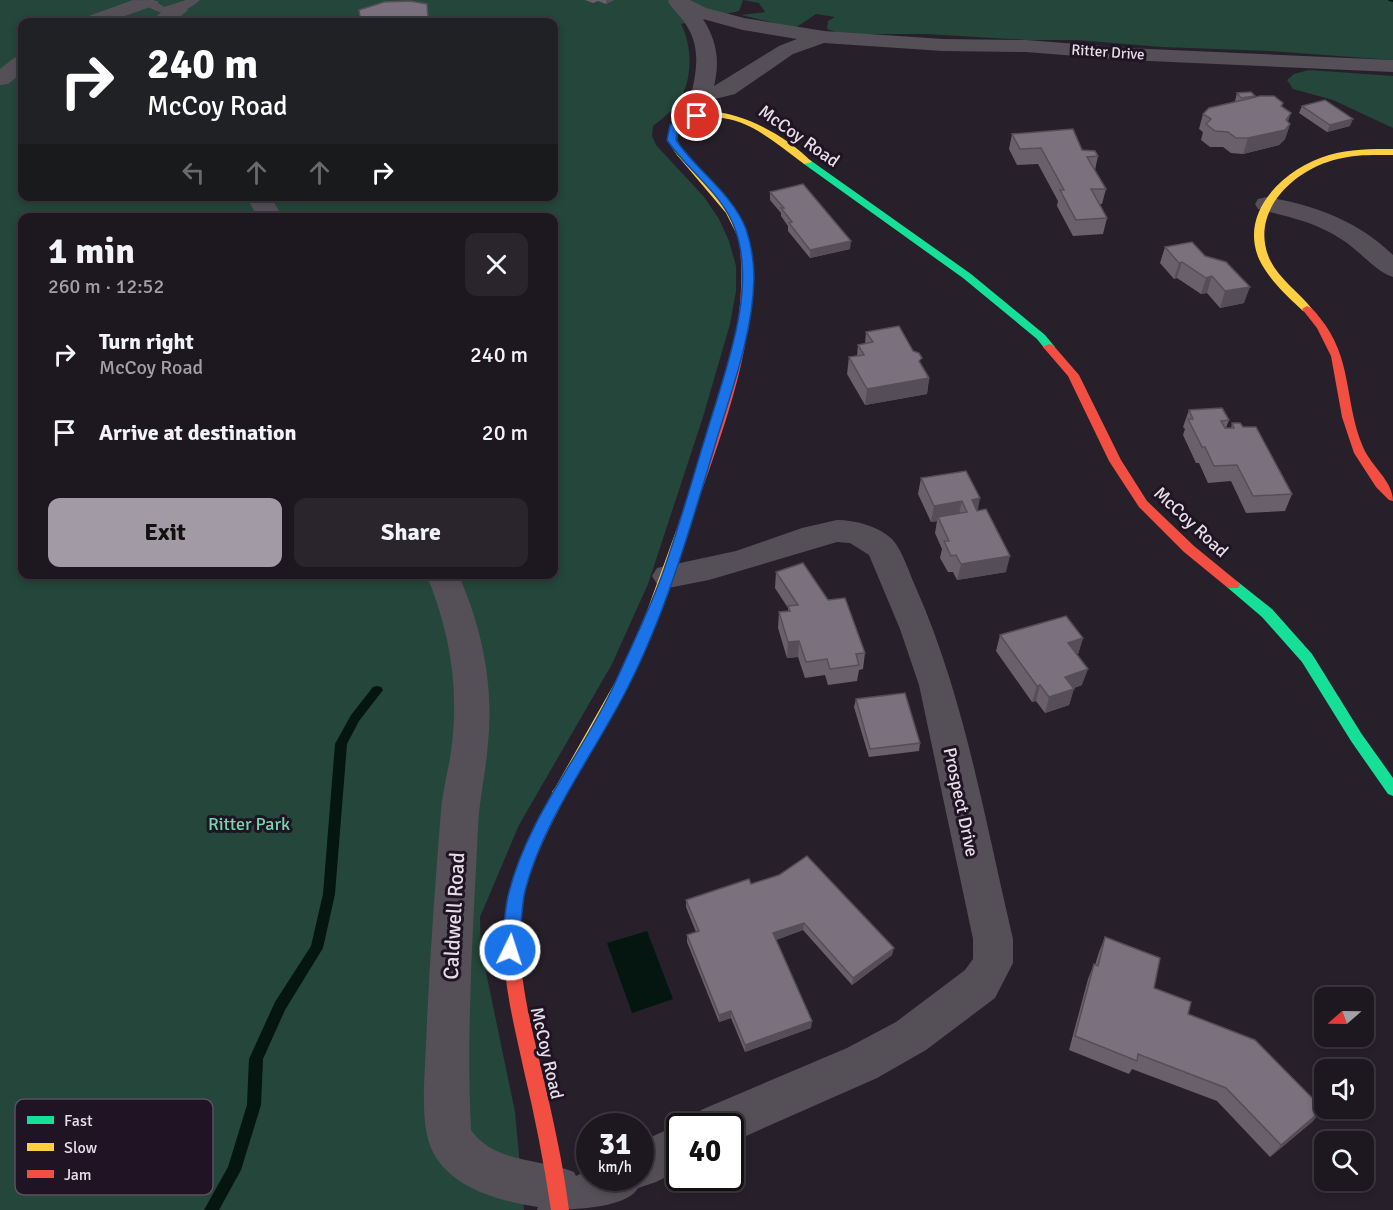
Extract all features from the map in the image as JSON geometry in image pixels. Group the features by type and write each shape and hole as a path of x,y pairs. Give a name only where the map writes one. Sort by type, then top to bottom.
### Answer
{"street":[{"path":"101,18 149,0"},
{"path":"677,1 694,20 706,42 708,63 699,106"},
{"name":"Ritter Drive","path":"677,1 699,12 743,24 824,37 943,45 1026,46 1127,54 1393,66"},
{"name":"Ritter Drive","path":"699,106 786,50 824,37"},
{"path":"0,78 18,66"},
{"name":"McCoy Road","path":"559,1203 548,1136 518,1008 510,964 510,936 517,893 528,859 549,812 621,687 668,576 727,386 741,332 749,280 745,242 726,202 681,154 672,140 673,127 686,119 699,106 756,126 966,276 1041,337 1073,375 1115,461 1143,504 1189,549 1267,613 1289,637 1307,658 1356,737 1393,790"},
{"path":"1393,152 1362,152 1326,158 1290,178 1268,204 1257,226 1263,256 1333,342 1345,380 1353,436 1374,474 1393,497"},
{"path":"1268,204 1314,214 1337,225 1358,237 1393,269"},
{"name":"Prospect Drive","path":"668,576 734,563 815,536 838,531 872,539 882,549 917,629 936,684 993,939 993,963 981,984 911,1036 862,1063 744,1114"},
{"name":"Caldwell Road","path":"444,579 455,602 466,646 471,694 471,735 460,806 450,995 449,1137 457,1152 475,1167 559,1203"},
{"path":"559,1203 588,1191"}],"lane":[{"path":"149,0 151,5 158,8 178,11"}],"green space":[{"name":"Ritter Park","path":"0,0 743,0 739,11 681,24 688,45 688,80 679,101 653,126 652,136 656,145 704,197 719,219 729,241 736,266 736,291 730,324 703,417 648,584 612,664 519,825 480,917 481,948 515,1112 524,1210 0,1210"},
{"path":"743,0 1393,0 1393,60 1077,40 1027,40 926,34 842,34 827,29 828,21 835,17 816,14 795,28 741,15 765,12 759,3"},
{"path":"1309,70 1393,76 1393,128 1333,100 1293,89 1287,80 1294,74"}],"shaded area":[{"path":"647,931 673,999 632,1013 607,943"}],"building":[{"path":"410,1 427,4 428,17 360,18 359,10 384,2"},
{"path":"1251,92 1255,96 1241,98 1237,93"},
{"path":"1260,96 1274,96 1283,103 1281,106 1291,113 1286,120 1290,124 1285,130 1248,138 1236,138 1228,132 1215,131 1206,124 1211,119 1203,114 1209,108"},
{"path":"1325,100 1353,119 1330,125 1302,106"},
{"path":"1073,129 1082,150 1095,151 1098,156 1087,157 1106,189 1091,189 1107,218 1076,220 1060,190 1064,190 1041,148 1020,149 1012,134"},
{"path":"803,184 851,241 810,250 789,223 792,222 781,208 784,208 770,192"},
{"path":"1192,242 1205,256 1226,262 1250,287 1225,291 1212,276 1206,278 1182,262 1179,263 1165,247"},
{"path":"899,326 913,351 919,353 922,358 919,361 929,378 867,389 849,357 864,355 858,345 873,342 866,332"},
{"path":"1222,408 1229,420 1221,421 1225,428 1234,428 1232,423 1240,423 1243,427 1256,427 1292,494 1253,496 1237,465 1214,466 1188,419 1193,419 1189,410"},
{"path":"966,471 980,498 972,500 977,511 986,509 1010,556 961,564 956,555 951,556 944,541 949,541 938,517 967,512 962,501 934,506 921,478"},
{"path":"803,563 828,600 845,598 865,653 856,654 859,665 830,669 827,659 806,662 799,641 788,642 779,612 790,611 788,606 798,605 776,572"},
{"path":"1066,616 1083,638 1068,643 1088,669 1065,677 1074,689 1049,697 1040,685 1037,686 1000,635"},
{"path":"905,693 920,743 870,749 856,699"},
{"path":"807,856 894,948 853,978 804,923 773,933 812,1021 745,1045 731,1011 719,1015 687,935 699,931 686,900 749,879 751,884 779,875"},
{"path":"1105,937 1160,958 1154,988 1191,1002 1188,1014 1255,1040 1314,1100 1314,1117 1281,1145 1226,1088 1138,1054 1137,1061 1075,1036 1094,964 1098,966"}],"waterway":[{"path":"211,1210 234,1170 254,1105 256,1059 280,1006 317,948 329,894 341,744 355,718 377,690"}],"traffic: fast":[{"path":"807,162 967,276 1041,337 1049,347"},
{"path":"1233,585 1267,613 1307,658 1356,737 1393,790"}],"traffic: slow":[{"path":"744,239 731,212 680,153 672,140 673,127 692,117 710,114 727,115 760,129 807,162"},
{"path":"1307,309 1275,276 1265,260 1259,235 1261,219 1267,204 1289,179 1318,162 1348,154 1393,152"},
{"path":"560,792 613,702 629,670 654,611 682,531"}],"traffic: jam":[{"path":"682,531 730,385 740,344 748,270 744,239"},
{"path":"1307,309 1321,326 1337,356 1348,417 1360,453 1375,477 1393,497"},
{"path":"1049,347 1073,375 1115,461 1143,504 1189,549 1233,585"},
{"path":"560,792 537,837 525,868 516,900 512,935 516,991 548,1138 560,1210"}],"route":[{"path":"510,950 517,893 528,859 549,812 621,687 668,576 727,386 741,332 749,280 745,242 740,228 726,202 681,154 672,140 673,127 686,119 697,116"}]}
